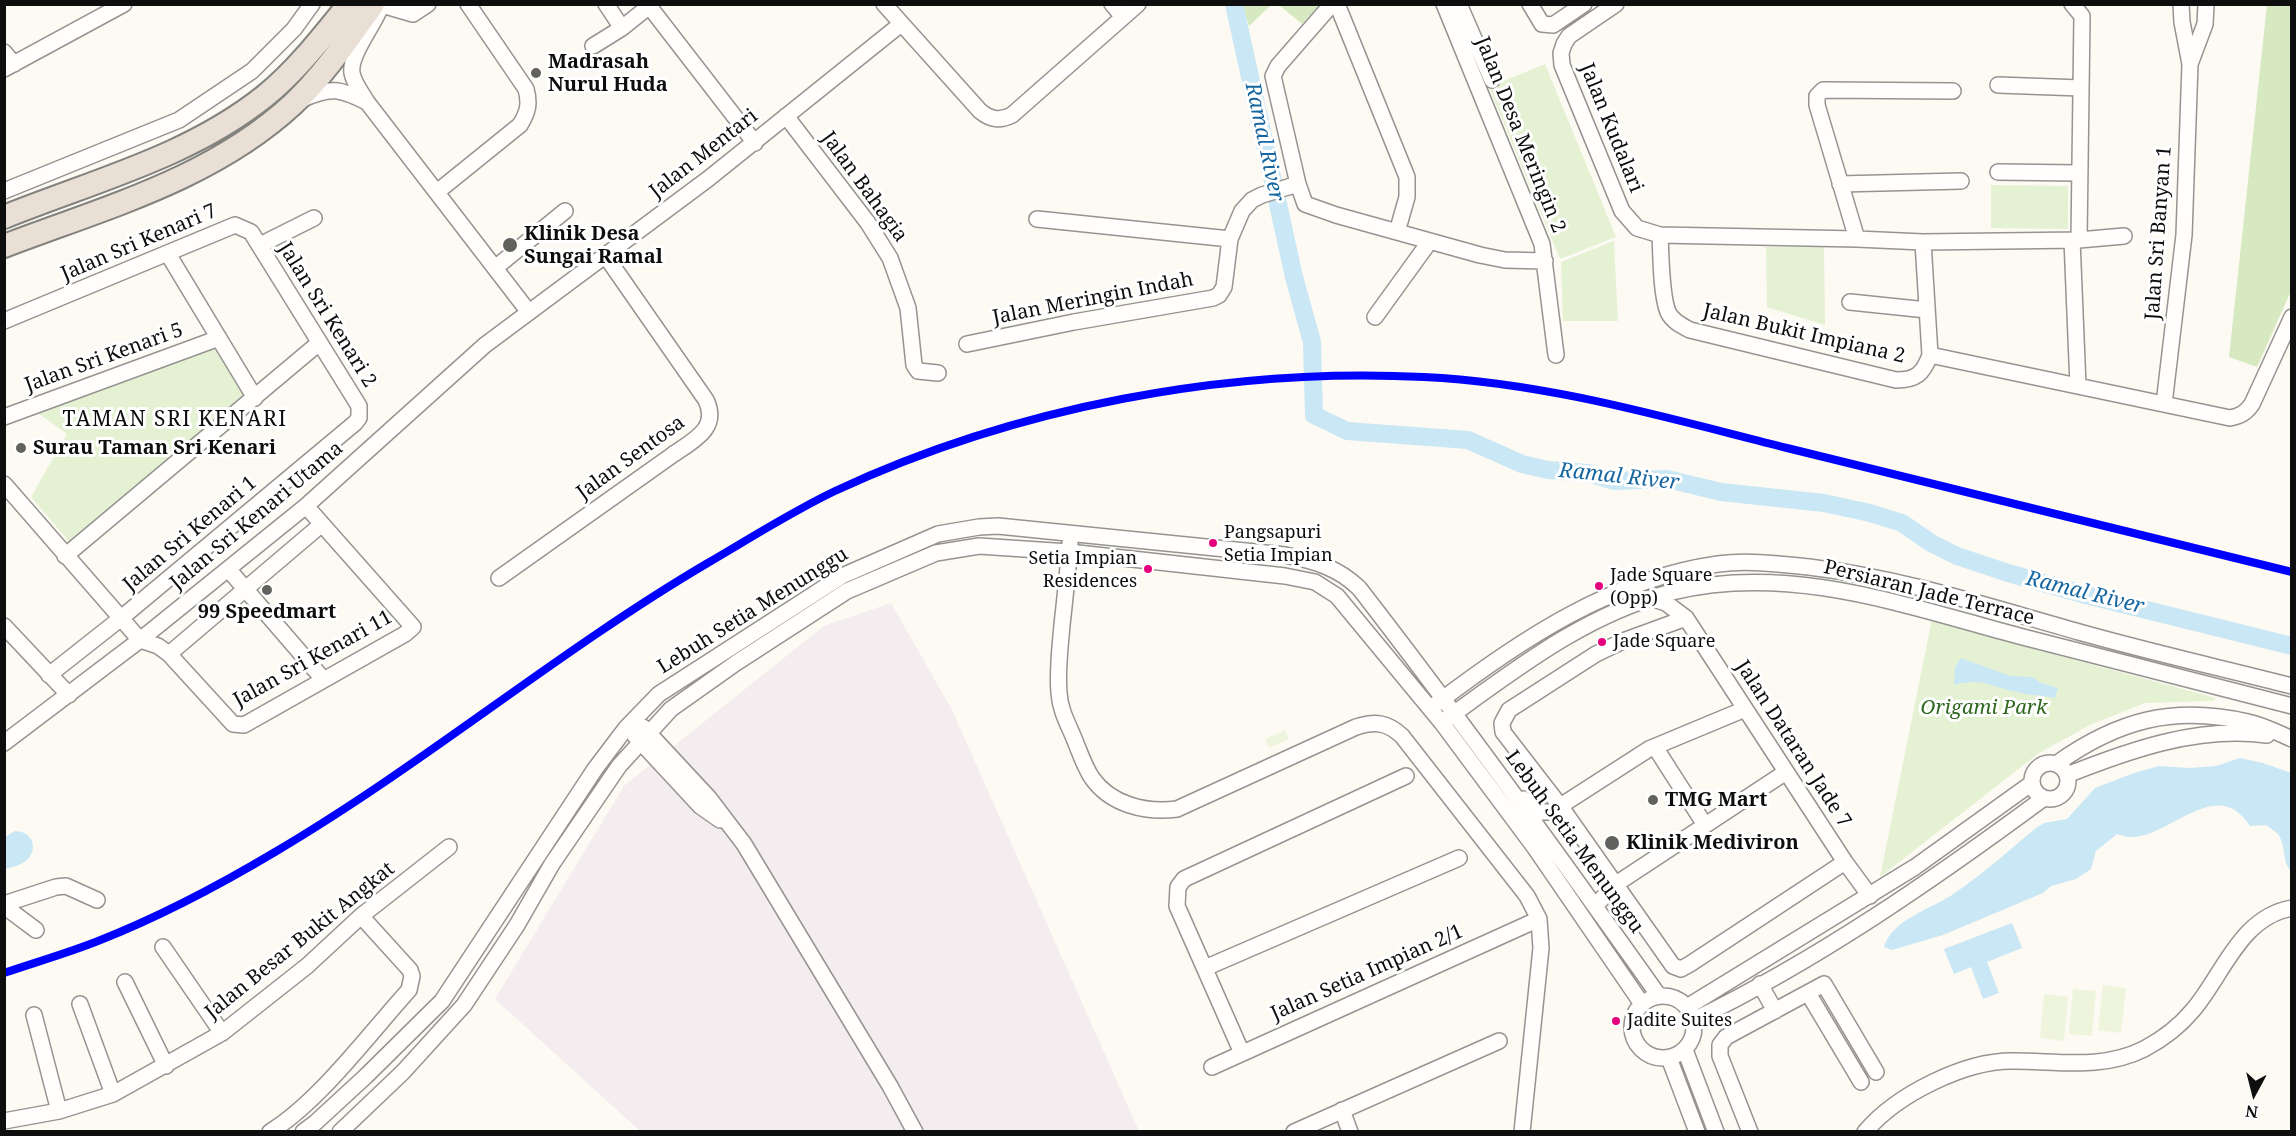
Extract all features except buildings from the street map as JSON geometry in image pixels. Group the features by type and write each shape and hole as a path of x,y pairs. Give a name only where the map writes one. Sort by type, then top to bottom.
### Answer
{"highway":[{"path":"7,216 165,156 217,130 266,95 310,51 349,4"},
{"path":"4,246 172,183 200,169 260,132 295,102 332,62 373,4"}],"street":[{"path":"8,62 124,4"},
{"path":"4,191 179,120 252,71 294,28 312,4"},
{"path":"428,4 413,14 382,5 355,53 352,72 367,102 528,311"},
{"path":"437,192 520,125 527,114 529,101 526,89 468,4"},
{"path":"606,4 622,28"},
{"path":"884,4 980,111 987,117 995,119 1012,116 1138,4"},
{"path":"1112,4 1123,17"},
{"path":"1332,4 1278,66 1273,76 1290,187 1308,205 1397,232 1492,258 1545,261"},
{"path":"1337,4 1407,177 1407,197 1397,232"},
{"name":"Jalan Desa Meringin 2","path":"1444,4 1536,227 1545,261 1557,356"},
{"name":"Jalan Desa Meringin 2","path":"1459,4 1492,80"},
{"path":"1530,4 1542,24 1553,25 1584,4"},
{"name":"Jalan Kudalari","path":"1616,4 1569,36 1561,53 1562,65 1622,211 1637,228 1660,235"},
{"name":"Jalan Sri Banyan 1","path":"2164,404 2184,235 2190,63 2181,4"},
{"name":"Jalan Sri Banyan 1","path":"2190,63 2205,24 2206,4"},
{"path":"593,46 622,28 651,5 755,143"},
{"path":"2077,10 2080,88 2076,240 2078,386"},
{"name":"Jalan Mentari","path":"528,311 755,143 901,24"},
{"path":"1998,85 2080,88"},
{"path":"295,102 333,89 367,102"},
{"path":"1857,239 1817,105 1817,96 1822,90 1953,91"},
{"name":"Jalan Bahagia","path":"786,116 868,224 890,258 908,308 914,365 918,371 938,373"},
{"path":"1998,172 2078,173"},
{"path":"1840,184 1961,181"},
{"name":"Jalan Meringin Indah","path":"967,344 1074,322 1213,298 1219,295 1224,287 1230,239 1242,211 1252,200 1262,195 1290,187"},
{"path":"495,268 565,211"},
{"path":"260,245 314,218"},
{"path":"1037,219 1230,239"},
{"name":"Jalan Sri Kenari 7","path":"4,321 236,225 251,232 260,245"},
{"path":"1660,235 1923,242 2076,240 2124,236"},
{"name":"Jalan Bukit Impiana 2","path":"1660,235 1669,314 1679,324 1690,330 1896,380 1908,380 1919,376 1925,368 1929,355"},
{"path":"1375,317 1430,241"},
{"path":"1923,242 1929,355 2230,418 2240,416 2252,404 2292,317"},
{"name":"Jalan Sri Kenari 2","path":"260,245 358,406"},
{"path":"168,254 255,398"},
{"name":"Jalan Sentosa","path":"500,578 671,456 709,425 712,412 706,400 605,255"},
{"path":"1850,302 1927,310"},
{"name":"Jalan Sri Kenari Utama","path":"4,743 140,640 306,506 485,345 528,311"},
{"name":"Jalan Sri Kenari 5","path":"4,417 219,338"},
{"path":"65,556 319,343"},
{"name":"Jalan Sri Kenari 1","path":"50,675 355,423 359,418 358,406"},
{"path":"4,484 140,640 158,646 169,654 322,524 306,506"},
{"name":"Jalan Sri Kenari 11","path":"169,654 233,724 244,725 405,634 413,627 322,524"},
{"name":"Lebuh Setia Menunggu","path":"303,1131 315,1123 366,1076 442,1001 595,769 631,723 659,694 842,576 939,534 979,527 998,526 1285,555 1330,566 1347,576 1359,588 1444,698 1659,996"},
{"path":"1071,534 1059,663 1061,706 1091,776 1099,787 1126,804 1162,811 1177,809 1356,727 1383,723 1394,728 1402,736 1527,896 1539,918 1541,948 1522,1131"},
{"name":"Lebuh Setia Menunggu","path":"619,766 671,709 700,687 847,591 936,553 958,548 979,546 1097,555"},
{"path":"1040,550 1058,564 1066,589"},
{"path":"1066,589 1071,575 1084,560 1097,555 1285,576 1316,582 1337,596 1431,708"},
{"name":"Persiaran Jade Terrace","path":"1431,708 1490,664 1575,610 1619,591 1666,575 1720,564 1778,563 1885,579 2083,633 2292,686"},
{"path":"228,569 323,679"},
{"name":"Persiaran Jade Terrace","path":"1442,723 1558,642 1594,622 1653,598 1699,587 1742,582 1780,583 1857,594 2292,706"},
{"path":"1686,618 1685,602 1699,587"},
{"path":"1653,598 1666,603 1686,618"},
{"path":"1686,618 1623,641 1596,654 1509,710 1502,723 1503,732 1561,807 1673,966 1681,969 1845,862"},
{"name":"Jalan Dataran Jade 7","path":"1686,618 1869,896"},
{"path":"4,626 69,695"},
{"name":"Lebuh Setia Menunggu","path":"1431,708 1535,848 1642,1004"},
{"path":"1509,788 1542,812 1551,812 1654,747 1745,709"},
{"path":"2061,770 2082,745 2117,728 2152,717 2194,715 2250,722 2291,739"},
{"path":"631,723 709,798 744,844 915,1131"},
{"path":"1691,1013 1915,867 2032,783 2036,769 2042,765 2061,770 2127,751 2197,735 2249,733 2291,739"},
{"path":"645,738 661,763 700,806 732,829"},
{"path":"1654,747 1705,825"},
{"path":"340,1131 403,1072 464,1005 517,925 552,864 619,766 635,757 661,763"},
{"path":"2032,783 2038,795 2044,798 2054,798 2062,794 2068,782 2061,770"},
{"path":"1595,906 1616,884 1786,772"},
{"path":"1242,1053 1178,906 1178,887 1184,879 1406,776"},
{"path":"1691,1013 1761,984 1820,952 1948,868 2044,798"},
{"name":"Jalan Besar Bukit Angkat","path":"4,1121 59,1112 113,1094 222,1033 307,966 361,916 449,847"},
{"path":"1205,968 1459,858"},
{"path":"4,905 66,886 97,900"},
{"path":"4,905 36,930"},
{"path":"1865,1131 1893,1107 1920,1089 1950,1074 1979,1065 2010,1061 2081,1064 2112,1061 2142,1050 2170,1034 2193,1010 2247,933 2268,917 2292,908"},
{"path":"270,1131 288,1121 320,1090 409,990 410,970 361,916"},
{"name":"Jalan Setia Impian 2/1","path":"1212,1067 1539,918"},
{"path":"1810,934 1820,952"},
{"path":"163,947 222,1033"},
{"path":"125,982 166,1066"},
{"path":"1761,984 1775,1011"},
{"path":"1750,1131 1720,1056 1720,1045 1726,1037 1824,984 1876,1072"},
{"path":"1808,993 1861,1082"},
{"path":"1659,996 1670,996 1679,1000 1691,1013 1694,1036 1685,1050 1669,1058 1651,1056 1644,1051 1635,1040 1632,1027 1633,1018 1642,1004 1659,996"},
{"path":"80,1004 113,1094"},
{"path":"34,1015 59,1112"},
{"path":"1294,1131 1499,1041"},
{"path":"1685,1050 1716,1131"},
{"path":"1669,1058 1697,1131"},
{"path":"1342,1110 1350,1131"}],"shaded area":[{"path":"891,603 952,710 1139,1131 640,1131 495,999 624,786 824,626"}],"green space":[{"path":"1242,4 1271,5 1249,26"},
{"path":"1279,5 1320,5 1302,24"},
{"path":"2267,5 2291,5 2291,291 2257,367 2229,357"},
{"path":"1545,64 1616,237 1560,259 1489,87"},
{"path":"1991,185 2068,186 2068,229 1991,228"},
{"path":"1614,241 1618,321 1563,321 1561,262"},
{"path":"1766,247 1824,247 1825,325 1767,307"},
{"path":"214,348 246,400 72,545 31,497 67,434 38,413"},
{"name":"Origami Park","path":"1932,619 2216,698 2213,701 2145,703 2090,725 2039,753 1880,877"},
{"path":"1285,730 1289,739 1269,748 1265,739"},
{"path":"2103,985 2126,988 2121,1033 2098,1030"},
{"path":"2073,989 2096,991 2092,1036 2069,1034"},
{"path":"2044,994 2068,997 2064,1041 2040,1038"}],"water":[{"path":"1961,658 2010,676 2033,677 2039,682 2058,688 2055,698 1979,682 1954,685 1955,667"},
{"path":"2240,758 2291,773 2291,871 2286,863 2278,834 2266,825 2250,826 2237,812 2223,806 2208,807 2146,834 2131,837 2117,834 2096,851 2091,869 2076,879 2051,886 2043,893 1943,935 1892,950 1884,947 1888,938 1903,922 1959,890 2036,828 2044,823 2067,819 2095,788 2159,766 2190,768 2216,766"},
{"path":"15,831 25,834 32,840 33,850 26,861 5,869 5,837"},
{"path":"2012,923 2022,948 1987,962 1999,993 1983,999 1971,967 1954,974 1944,949"}],"waterway":[{"name":"Ramal River","path":"1234,4 1294,277 1312,342 1314,415 1347,431 1468,440 1522,464 1548,470 1588,473 1614,481 1667,479 1721,492 1824,503 1870,513 1902,523 1931,543 1957,556 2008,573 2086,595 2292,646"}],"transit line":[{"path":"4,973 121,932 254,865 384,782 651,598 819,499 904,462 975,436 1049,415 1123,399 1199,387 1274,379 1350,376 1424,377 1517,386 1652,414 2292,572"}],"place":[{"name":"Madrasah Nurul Huda","path":"536,73"},
{"name":"Klinik Desa Sungai Ramal","path":"510,245"},
{"name":"Surau Taman Sri Kenari","path":"21,448"},
{"name":"Pangsapuri Setia Impian","path":"1213,543"},
{"name":"Setia Impian Residences","path":"1148,569"},
{"name":"Jade Square (Opp)","path":"1599,586"},
{"name":"99 Speedmart","path":"267,590"},
{"name":"Jade Square","path":"1602,642"},
{"name":"TMG Mart","path":"1653,800"},
{"name":"Klinik Mediviron","path":"1612,843"},
{"name":"Jadite Suites","path":"1616,1021"}],"district":[{"name":"TAMAN SRI KENARI","path":"175,420"}]}
